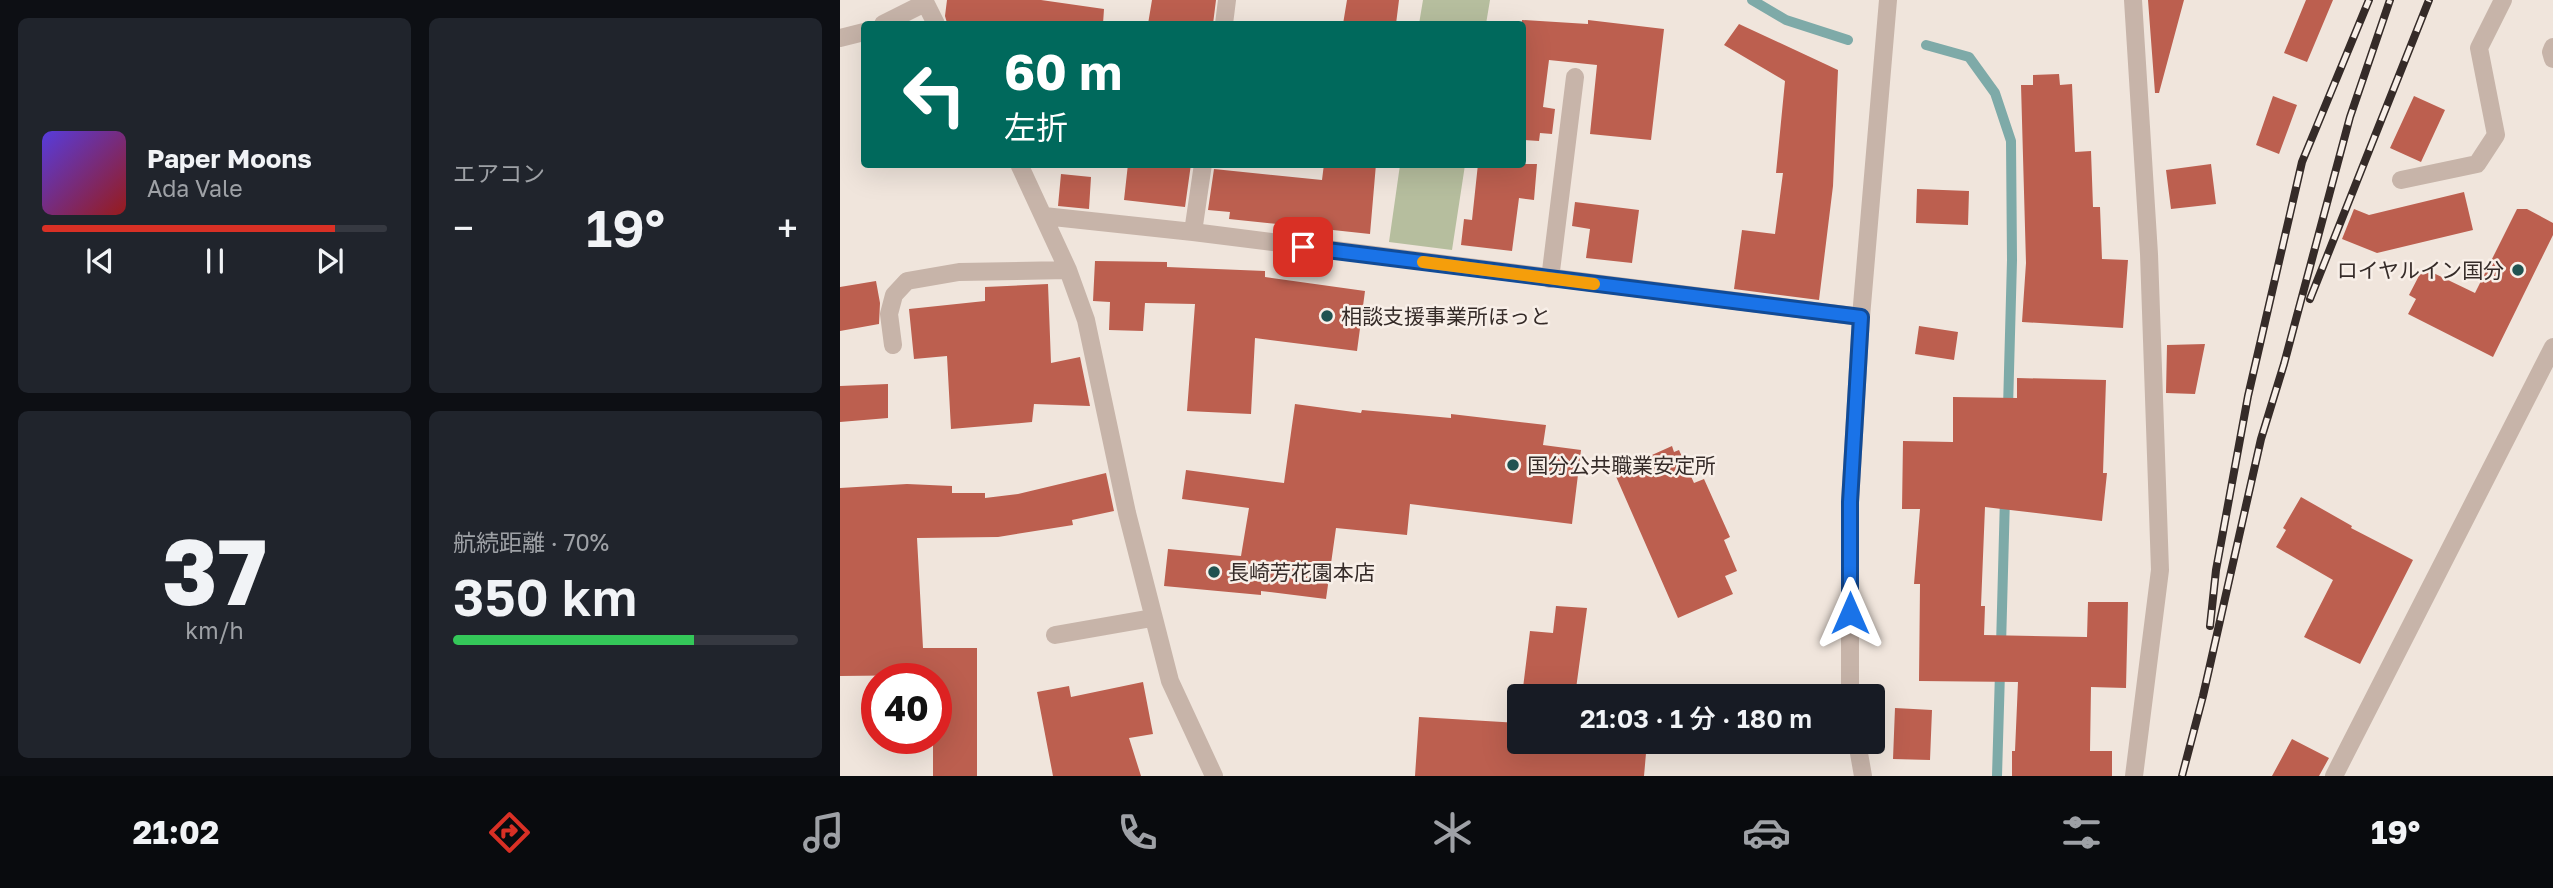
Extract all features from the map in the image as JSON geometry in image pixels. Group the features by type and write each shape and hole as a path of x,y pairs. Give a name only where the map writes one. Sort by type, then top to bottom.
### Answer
{"street":[{"path":"1224,21 1227,0"},
{"path":"1850,684 1850,502 1861,317 1888,0"},
{"path":"2133,0 2150,254 2160,570 2134,776"},
{"path":"2401,180 2477,164 2496,135 2479,48 2503,0"},
{"path":"888,21 924,1 934,21"},
{"path":"840,38 861,33"},
{"path":"2553,47 2553,59"},
{"path":"1550,279 1575,77"},
{"path":"1021,168 1068,270 1086,320 1152,618 1170,681 1214,776"},
{"path":"1193,232 1202,168"},
{"path":"1044,216 1193,232 1861,317"},
{"path":"893,345 889,314 894,295 907,281 959,272 1068,270"},
{"path":"2334,776 2553,347"},
{"path":"1055,635 1152,618"},
{"path":"1859,754 1863,776"}],"green space":[{"path":"1423,0 1490,0 1486,21 1420,21"},
{"path":"1400,168 1465,168 1452,250 1389,242"}],"building":[{"path":"947,0 1041,0 1104,9 1103,21 946,21"},
{"path":"1152,0 1216,0 1213,21 1148,21"},
{"path":"1347,0 1399,0 1396,21 1344,21"},
{"path":"2148,0 2184,0 2159,93 2155,93"},
{"path":"2306,0 2333,0 2307,62 2284,53"},
{"path":"1522,20 1588,24 1588,20 1664,29 1651,140 1590,134 1597,65 1549,60 1543,107 1555,109 1552,134 1540,133 1539,141 1526,140 1526,21"},
{"path":"1739,24 1838,70 1833,186 1819,300 1734,289 1742,230 1775,234 1783,173 1776,173 1785,81 1724,45"},
{"path":"2059,74 2060,85 2072,84 2075,152 2091,151 2093,207 2100,207 2102,259 2128,260 2123,328 2022,322 2026,263 2021,85 2033,85 2033,75"},
{"path":"2273,96 2297,105 2279,154 2256,145"},
{"path":"2414,96 2445,110 2421,162 2390,148"},
{"path":"1526,164 1537,164 1534,200 1519,198 1512,251 1461,245 1464,219 1472,220 1478,168 1526,168"},
{"path":"2211,164 2216,204 2171,209 2166,170"},
{"path":"1128,168 1190,168 1185,207 1124,200"},
{"path":"1324,168 1376,168 1370,234 1229,219 1230,212 1208,210 1214,169 1322,180"},
{"path":"1061,174 1091,177 1089,209 1058,206"},
{"path":"1917,189 1969,191 1968,225 1916,223"},
{"path":"2464,192 2473,230 2377,253 2342,239 2354,209 2369,215"},
{"path":"1575,202 1639,210 1632,263 1586,258 1590,229 1572,226"},
{"path":"2517,209 2527,209 2553,223 2553,235 2493,357 2408,314 2416,299 2409,295 2423,268 2475,293"},
{"path":"1095,261 1167,262 1167,267 1265,271 1265,277 1365,291 1357,351 1255,338 1251,414 1187,411 1195,304 1145,303 1143,331 1109,330 1110,302 1093,301"},
{"path":"876,281 880,303 879,324 840,331 840,287"},
{"path":"1048,284 1051,363 1080,357 1090,406 1034,404 1032,422 951,429 947,356 914,359 909,309 985,301 985,287"},
{"path":"1919,326 1958,332 1954,360 1915,354"},
{"path":"2205,344 2195,394 2166,393 2167,345"},
{"path":"2017,378 2106,380 2103,473 2107,473 2102,521 1985,507 1981,606 1985,606 1984,635 2087,637 2088,602 2128,602 2126,688 2091,687 2090,751 2112,751 2112,776 2012,776 2018,682 1919,681 1920,584 1914,584 1920,509 1902,509 1903,441 1953,442 1953,397 2017,398"},
{"path":"888,384 888,418 840,422 840,386"},
{"path":"1295,404 1361,413 1362,410 1451,418 1451,414 1546,425 1543,445 1581,450 1572,524 1410,504 1407,535 1336,528 1326,599 1261,591 1261,595 1164,586 1168,549 1241,556 1249,508 1182,499 1186,470 1284,483"},
{"path":"1672,446 1674,452 1679,450 1694,483 1704,479 1730,537 1724,540 1737,571 1725,576 1733,594 1678,618 1614,472"},
{"path":"1106,473 1114,511 1072,520 1073,525 998,537 917,538 923,648 977,648 977,776 933,776 933,754 952,754 952,663 861,663 861,676 840,676 840,488 907,484 952,486 952,493 985,493 985,498 1018,494"},
{"path":"2301,497 2352,526 2351,528 2413,560 2360,664 2304,637 2333,580 2276,547 2286,530 2283,528"},
{"path":"1556,606 1587,608 1577,684 1523,684 1530,631 1553,633"},
{"path":"1143,682 1153,734 1129,738 1141,776 1053,776 1037,692 1069,686 1071,697"},
{"path":"1895,708 1932,710 1930,760 1893,759"},
{"path":"1419,717 1507,722 1507,754 1646,754 1644,776 1415,776"},
{"path":"2292,739 2329,758 2319,776 2272,776"}],"waterway":[{"path":"1752,0 1786,20 1848,40"},
{"path":"1926,45 1969,57 1995,93 2011,141 2012,260 2008,408"},
{"path":"2001,646 2005,497"},
{"path":"1997,776 2000,672"}],"railway":[{"path":"2210,626 2216,570 2248,396 2302,162 2369,0"},
{"path":"2182,776 2203,696 2261,439 2284,364 2350,117 2390,0"},
{"path":"2310,299 2429,0"}],"slow traffic":[{"path":"1423,262 1594,284"}],"place":[{"name":"ロイヤルイン国分","path":"2518,270"},
{"name":"相談支援事業所ほっと","path":"1327,316"},
{"name":"国分公共職業安定所","path":"1513,465"},
{"name":"長崎芳花園本店","path":"1214,572"}],"route":[{"path":"1303,247 1861,317 1850,502 1850,613"}]}
